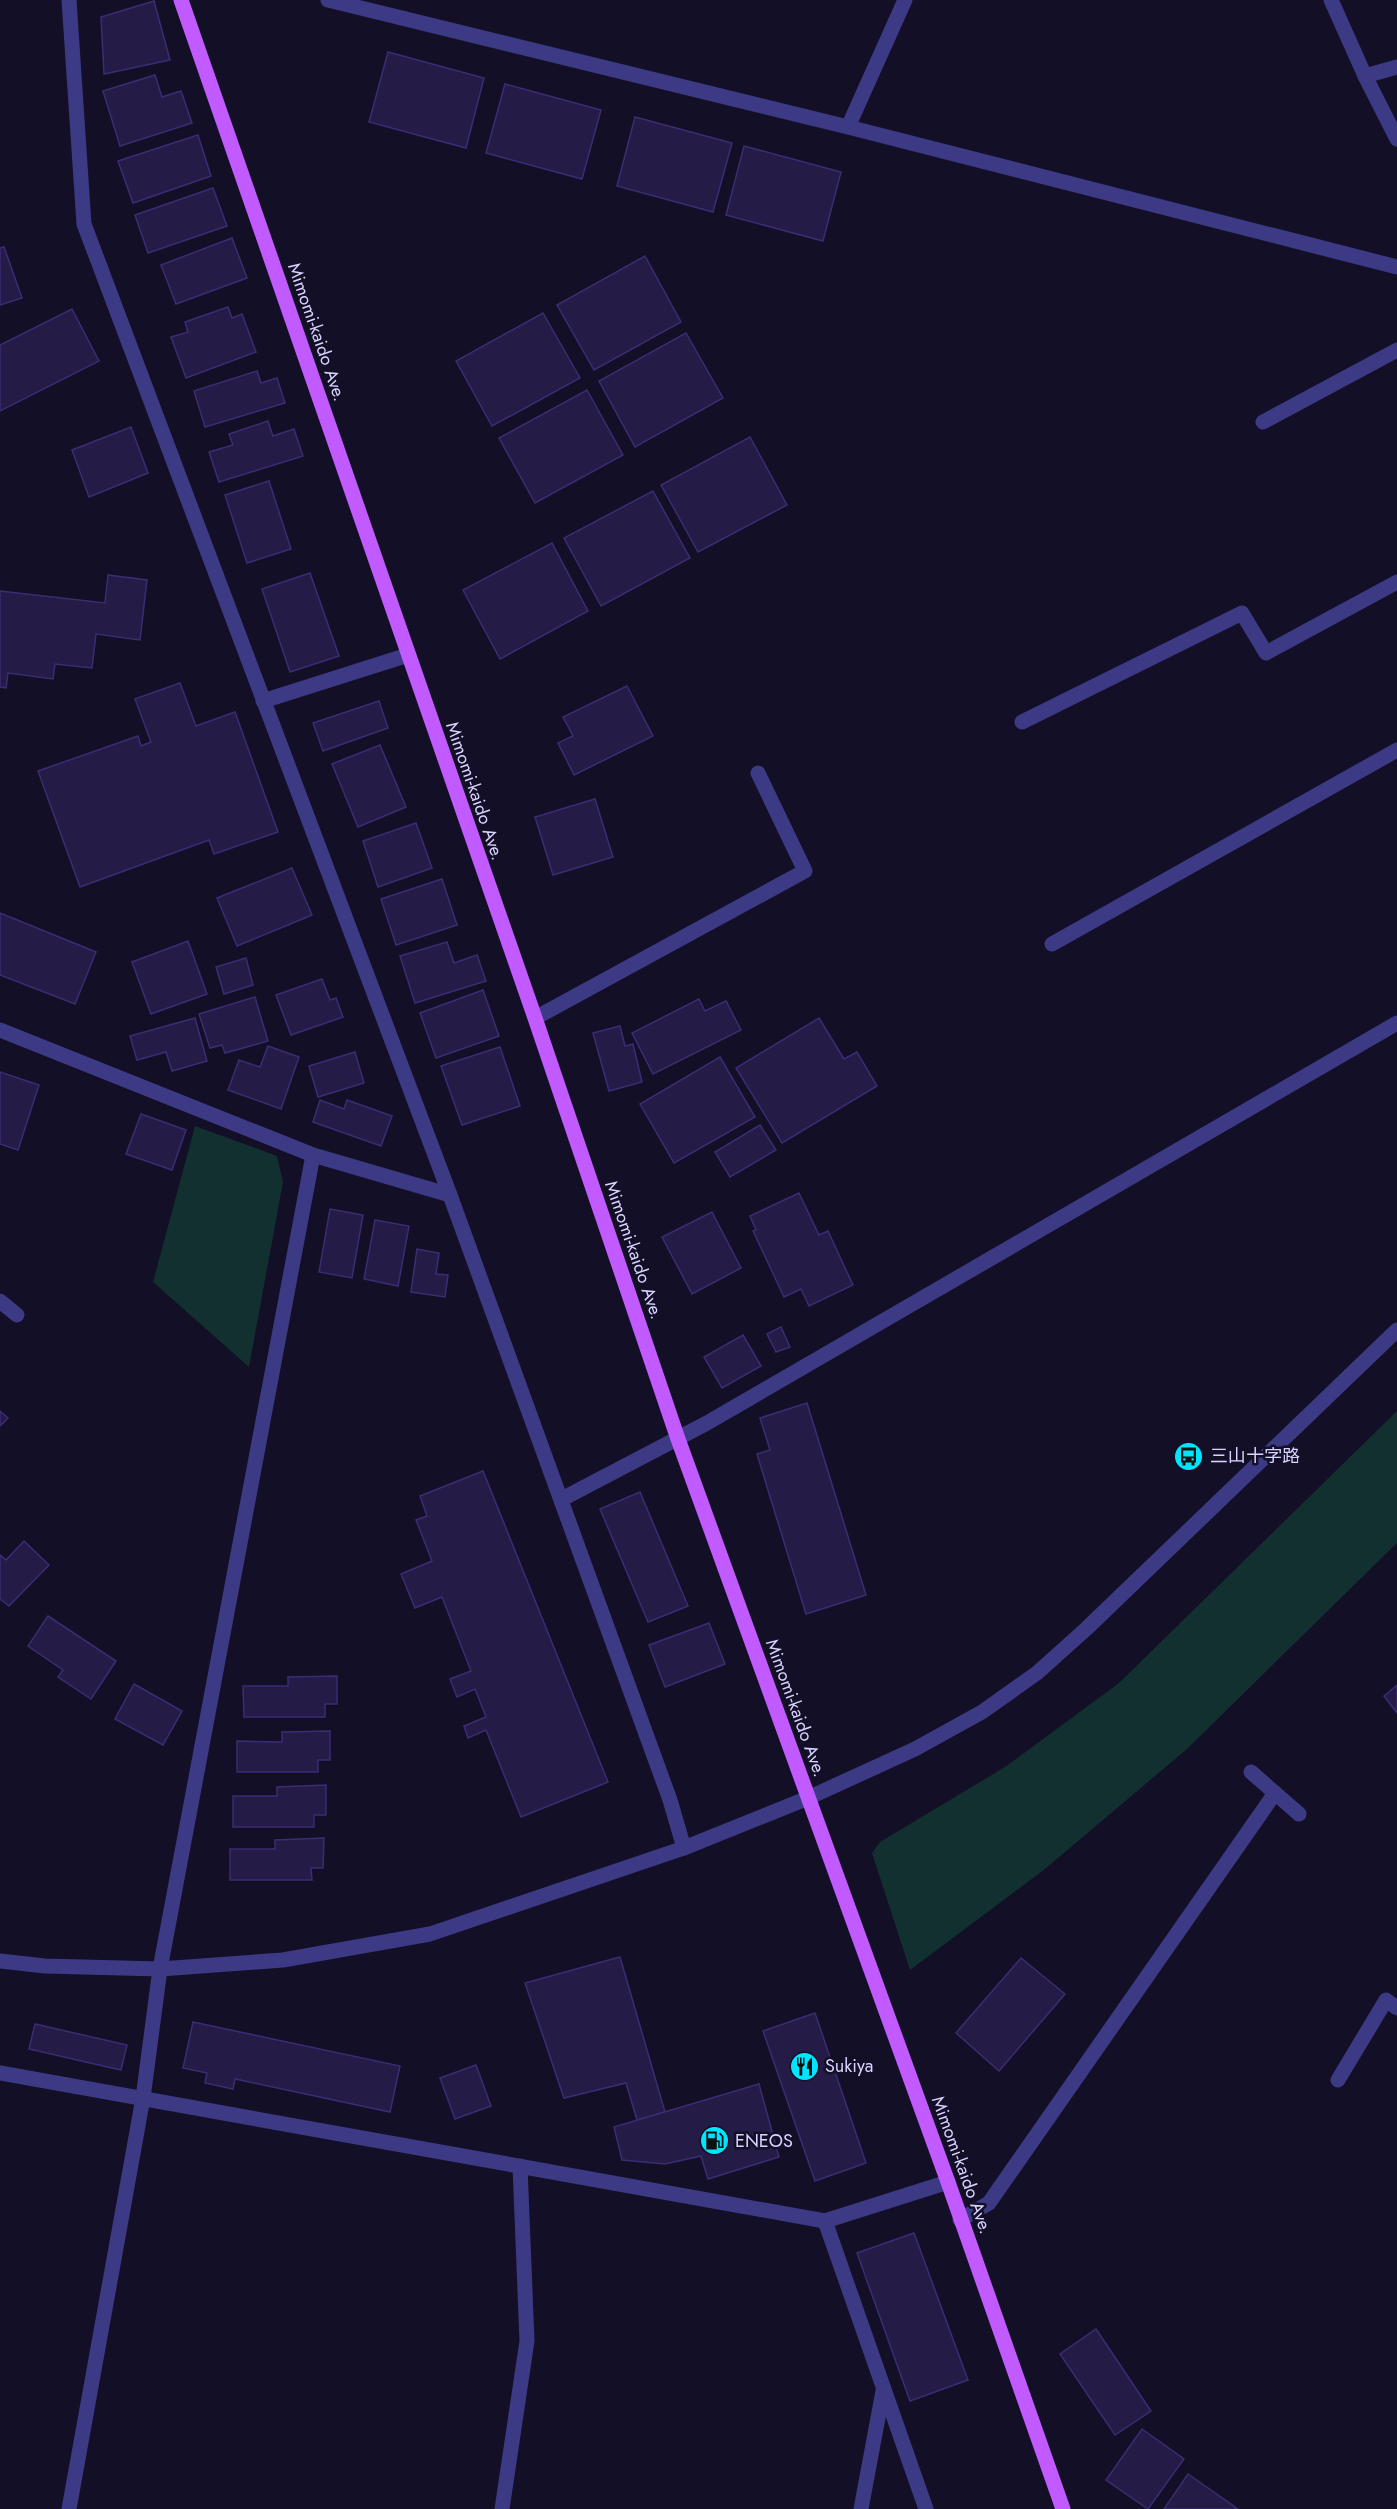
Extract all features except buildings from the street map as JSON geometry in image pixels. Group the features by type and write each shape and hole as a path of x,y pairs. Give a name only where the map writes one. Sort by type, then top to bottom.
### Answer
{"main road":[{"name":"Mimomi-kaido Ave.","path":"181,0 535,1018 678,1439 948,2182 1064,2509"}],"street":[{"path":"69,0 84,224 450,1195 670,1800 684,1848"},
{"path":"328,0 848,127 1397,267"},
{"path":"848,127 905,0"},
{"path":"1331,0 1365,76 1397,139"},
{"path":"1365,76 1397,67"},
{"path":"1263,422 1397,350"},
{"path":"1022,722 1242,613 1266,653 1397,582"},
{"path":"263,701 408,655"},
{"path":"1052,944 1397,750"},
{"path":"535,1018 805,871 758,773"},
{"path":"562,1499 678,1439 1397,1023"},
{"path":"0,1030 313,1155 450,1195"},
{"path":"69,2509 143,2098 160,1969 313,1155"},
{"path":"0,1301 17,1315"},
{"path":"0,1961 45,1966 160,1969 283,1960 430,1934 684,1848 808,1798 915,1749 982,1712 1037,1673 1095,1621 1397,1330"},
{"path":"1251,1772 1299,1814"},
{"path":"960,2220 990,2203 1275,1793"},
{"path":"1338,2080 1386,2000 1397,2008"},
{"path":"0,2073 825,2222 948,2182"},
{"path":"502,2509 527,2342 520,2166"},
{"path":"825,2222 926,2509"},
{"path":"861,2509 884,2390"}],"green space":[{"path":"195,1126 277,1156 283,1182 249,1367 153,1282"},
{"path":"1397,1411 1397,1543 1187,1749 1045,1869 910,1970 872,1853 880,1842 1005,1767 1119,1683"}],"place":[{"name":"三山十字路","path":"1189,1456"},
{"name":"Sukiya","path":"804,2066"},
{"name":"ENEOS","path":"714,2141"}]}
